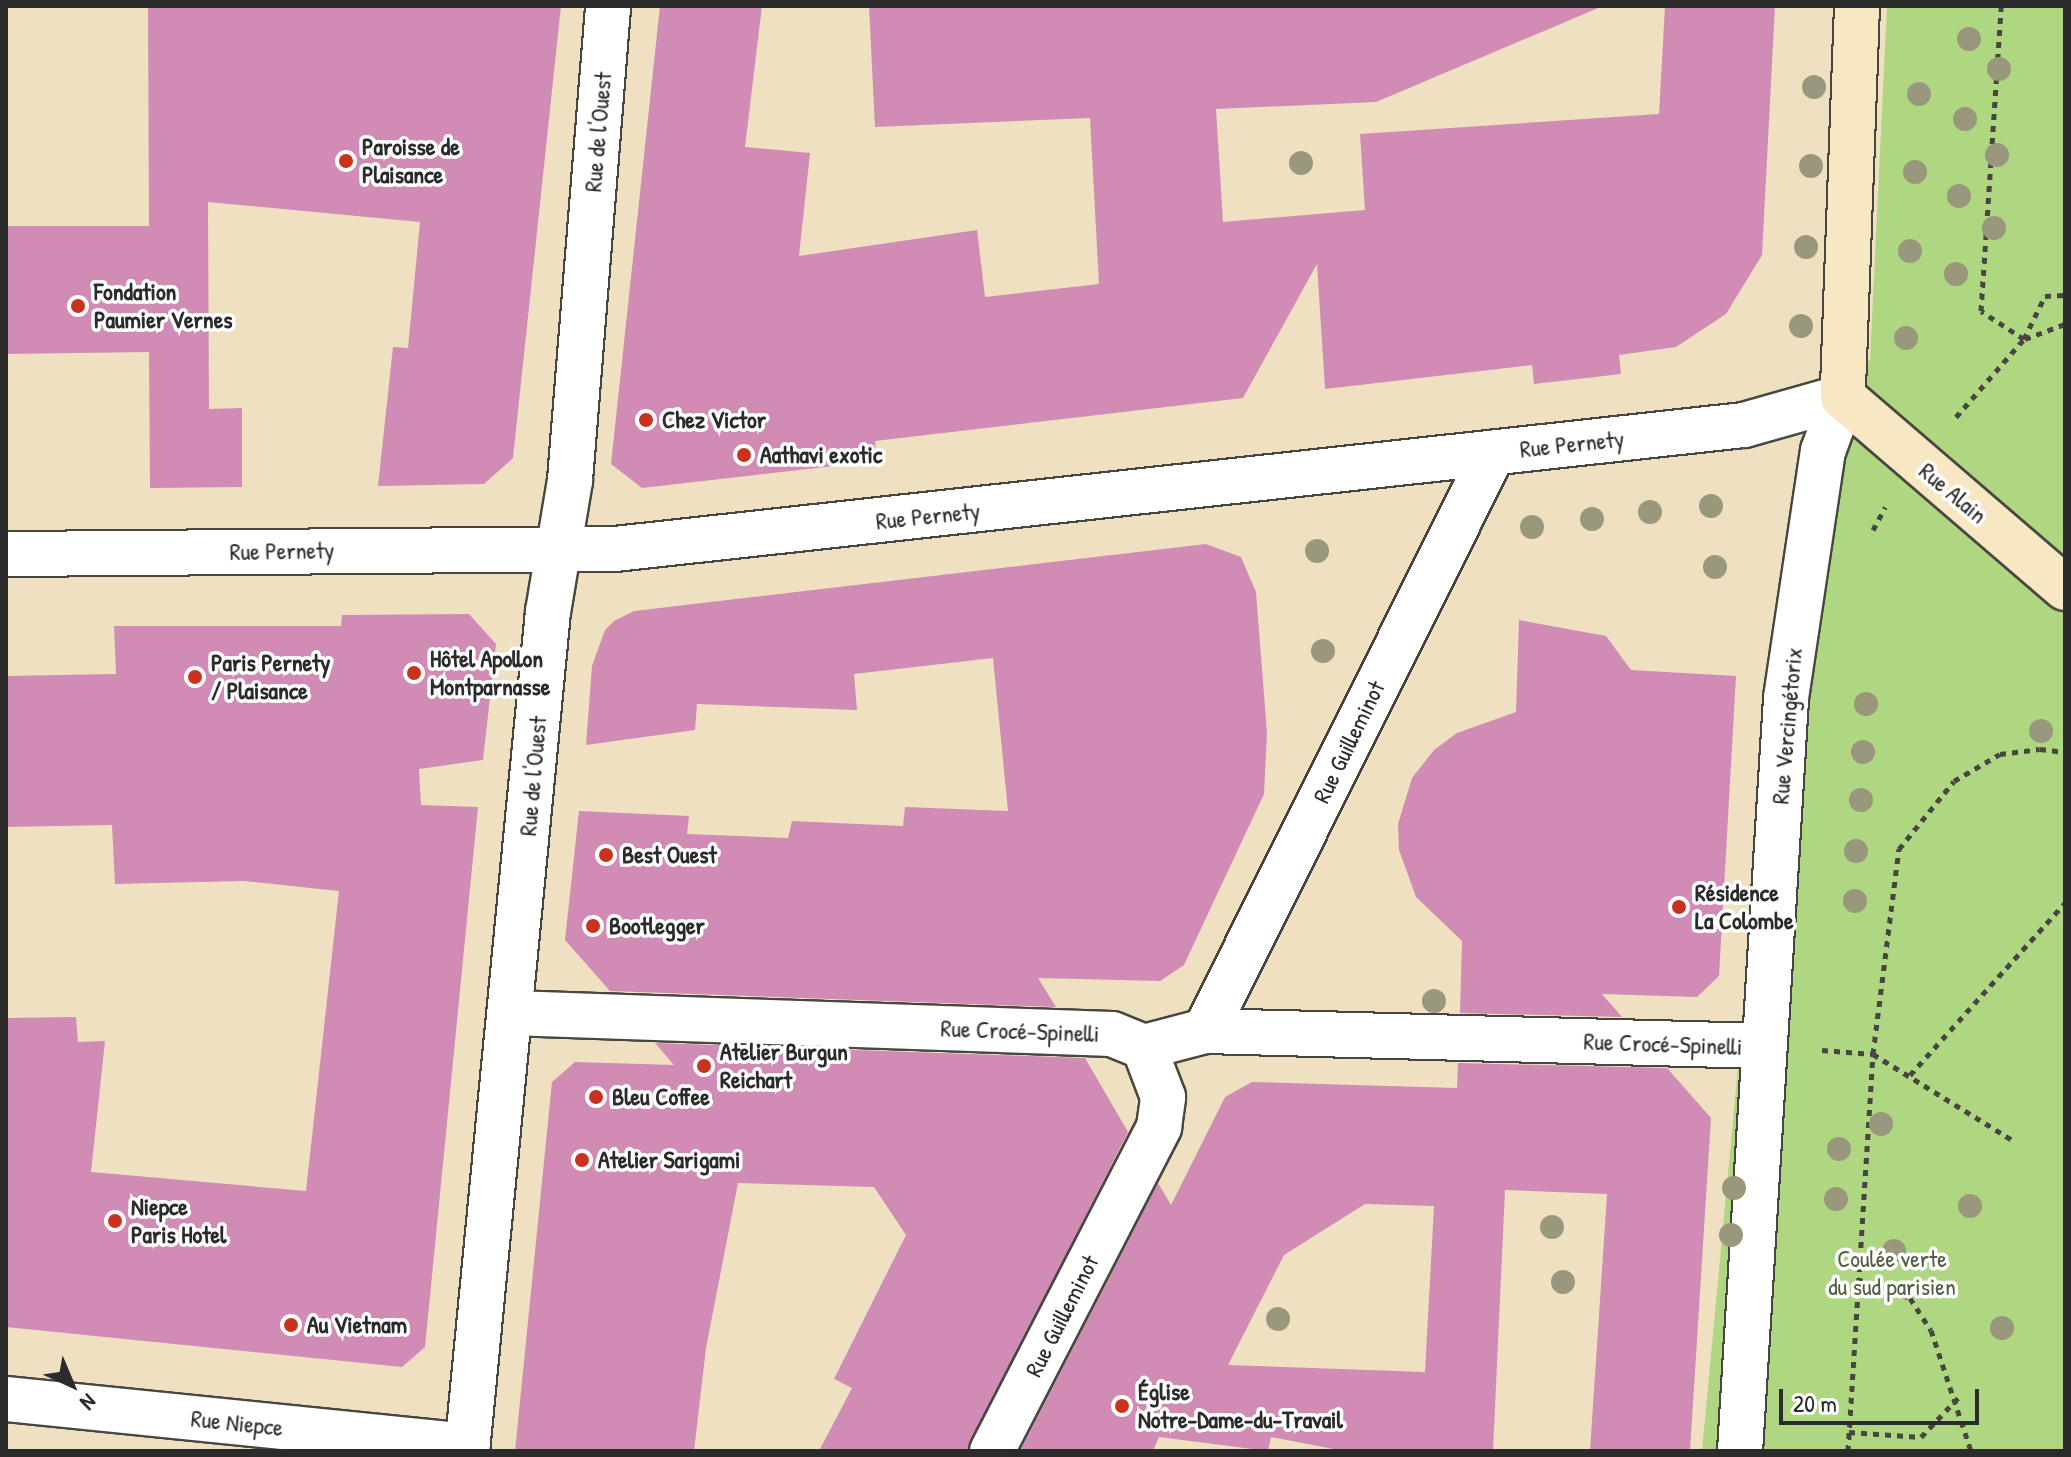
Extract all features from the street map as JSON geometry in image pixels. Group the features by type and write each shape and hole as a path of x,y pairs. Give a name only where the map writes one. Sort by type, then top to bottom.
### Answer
{"main road":[{"name":"Rue Vercingétorix","path":"1843,397 1857,6"},
{"name":"Rue Alain","path":"1843,397 2065,588"}],"street":[{"name":"Rue de l'Ouest","path":"468,1448 548,612 561,545 608,6"},
{"name":"Rue Pernety","path":"6,554 561,545 615,549 1744,425 1843,397"},
{"name":"Rue Vercingétorix","path":"1740,1451 1786,698 1823,451 1843,397"},
{"name":"Rue Guilleminot","path":"1205,1031 1493,453"},
{"name":"Rue Crocé-Spinelli","path":"511,1013 1112,1034 1144,1047 1205,1031 1764,1046"},
{"name":"Rue Guilleminot","path":"992,1451 1159,1127 1163,1097 1144,1047"},
{"name":"Rue Niepce","path":"6,1399 468,1448"}],"path":[{"path":"2001,6 1981,311 2024,339"},
{"path":"1955,418 2024,339 2045,296 2065,295"},
{"path":"2024,339 2065,324"},
{"path":"1848,1451 1873,1054 1899,849 1954,781 2000,754 2040,749 2065,752"},
{"path":"1910,1075 2065,903"},
{"path":"1764,1046 1873,1054 2012,1140"},
{"path":"1857,1279 1910,1298 1931,1330 1958,1398 1971,1451"},
{"path":"1849,1432 1921,1437 1958,1398"}],"green space":[{"name":"Coulée verte du sud parisien","path":"1887,6 2065,6 2065,1451 1702,1451 1772,705 1805,415 1870,360"}],"building":[{"path":"148,6 561,6 513,458 484,484 378,486 393,347 408,348 420,222 208,202 209,409 242,408 242,487 150,488 149,352 6,354 6,226 149,226"},
{"path":"660,6 762,6 745,147 810,153 799,256 977,230 985,297 1099,284 1090,118 875,127 869,6 1603,6 1376,102 1216,109 1223,222 1365,210 1360,134 1659,114 1665,6 1775,6 1762,255 1726,314 1676,347 1619,355 1621,374 1534,384 1532,365 1325,389 1317,264 1243,398 875,441 877,461 642,488 611,464"},
{"path":"1206,544 1241,557 1256,592 1267,733 1264,794 1184,965 1160,981 1038,978 1056,1007 610,991 565,940 579,811 689,816 687,834 788,838 792,821 903,826 905,807 1008,811 993,658 854,674 857,710 697,704 695,730 586,745 592,666 605,630 614,621 634,611"},
{"path":"469,614 496,644 483,760 419,769 421,805 478,807 425,1347 402,1367 6,1327 6,1018 76,1017 78,1042 105,1041 91,1172 306,1191 339,891 244,881 115,884 112,825 6,827 6,676 116,674 114,626 341,626 342,615"},
{"path":"1519,620 1606,636 1631,670 1736,676 1719,976 1697,997 1602,994 1622,1017 1460,1013 1462,941 1416,897 1399,850 1398,824 1412,778 1434,750 1457,733 1516,712"},
{"path":"655,1043 1085,1058 1128,1132 967,1451 819,1451 852,1388 834,1379 906,1235 874,1187 738,1183 706,1348 694,1451 515,1451 552,1082 575,1062 674,1065"},
{"path":"1458,1063 1667,1068 1711,1118 1690,1451 1590,1451 1607,1194 1505,1190 1493,1451 1344,1451 1271,1437 1268,1451 1159,1437 1153,1451 1020,1451 1158,1183 1171,1205 1225,1097 1252,1082 1457,1088","holes":["1365,1204 1434,1206 1425,1372 1228,1365 1284,1255"]}],"place":[{"name":"Paroisse de Plaisance","path":"346,161"},
{"name":"Fondation Paumier Vernes","path":"78,306"},
{"name":"Chez Victor","path":"646,420"},
{"name":"Aathavi exotic","path":"744,455"},
{"name":"Hôtel Apollon Montparnasse","path":"414,673"},
{"name":"Paris Pernety / Plaisance","path":"195,677"},
{"name":"Best Ouest","path":"606,855"},
{"name":"Résidence La Colombe","path":"1679,907"},
{"name":"Bootlegger","path":"593,926"},
{"name":"Atelier Burgun Reichart","path":"704,1066"},
{"name":"Bleu Coffee","path":"596,1097"},
{"name":"Atelier Sarigami","path":"582,1160"},
{"name":"Niepce Paris Hotel","path":"115,1221"},
{"name":"Au Vietnam","path":"291,1325"},
{"name":"Église Notre-Dame-du-Travail","path":"1122,1406"}]}
